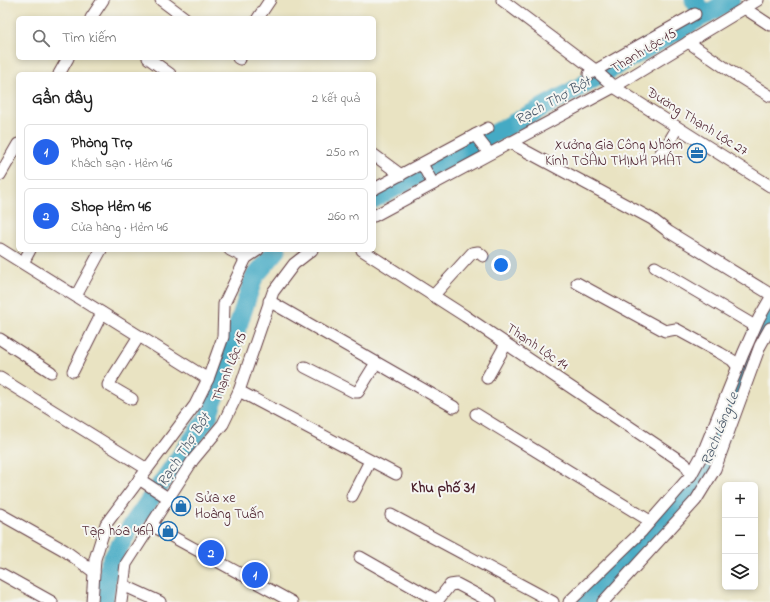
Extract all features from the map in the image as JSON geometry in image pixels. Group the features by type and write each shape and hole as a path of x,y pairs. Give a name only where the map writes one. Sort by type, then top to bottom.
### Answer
{"street":[{"path":"93,16 103,0"},
{"path":"161,0 182,16"},
{"path":"259,16 270,0"},
{"name":"Đường Thạnh Lộc 27","path":"502,0 611,85 770,186"},
{"name":"Thạnh Lộc 15","path":"376,215 688,42 758,0"},
{"path":"744,8 770,25"},
{"name":"Thạnh Lộc 15","path":"593,72 695,14"},
{"path":"688,42 770,96"},
{"path":"60,72 67,60"},
{"path":"151,60 167,72"},
{"path":"376,188 488,128"},
{"path":"660,154 677,128"},
{"path":"475,134 488,154"},
{"path":"509,142 652,219 669,232 770,294"},
{"path":"0,175 16,147"},
{"path":"376,156 401,175"},
{"path":"422,164 433,184"},
{"path":"0,249 208,378"},
{"path":"23,263 29,252"},
{"path":"76,296 100,252"},
{"path":"234,252 246,258 255,252"},
{"name":"Thạnh Lộc 15","path":"121,602 126,564 194,460 223,424 240,391 272,292 294,264 309,252"},
{"name":"Thạnh Lộc 14","path":"365,252 685,464 691,475"},
{"path":"433,296 472,253 478,252 483,256"},
{"name":"Thạnh Lộc 15","path":"92,602 95,559 106,524 195,405 208,378 223,337 224,304 246,258"},
{"path":"655,267 755,326"},
{"path":"577,283 665,331 676,329 732,360 738,367"},
{"path":"569,602 642,531 691,475 702,455 755,326 770,299"},
{"path":"269,301 454,408"},
{"path":"73,371 102,313"},
{"path":"603,602 696,500 715,469 760,346 770,328"},
{"path":"132,399 108,385 139,336"},
{"path":"0,339 51,372"},
{"path":"487,378 506,344"},
{"path":"305,367 354,392 358,392 376,362"},
{"path":"0,378 147,469"},
{"path":"240,391 396,474"},
{"path":"476,414 650,521"},
{"path":"352,496 370,461"},
{"path":"140,479 168,498"},
{"path":"0,514 64,550 94,572"},
{"path":"391,515 553,602"},
{"path":"151,525 292,602"},
{"path":"642,531 655,545"},
{"path":"360,557 434,599 438,600 450,585 457,584 491,602"},
{"path":"0,573 52,602"},
{"path":"123,585 160,602"}],"waterway":[{"path":"694,0 704,16"},
{"name":"Rạch Thợ Bột","path":"376,198 569,93 731,0"},
{"name":"Rạch Thợ Bột","path":"104,602 109,565 128,531 208,417 254,277 275,252"},
{"name":"Rạch Láng Le","path":"582,602 692,490 712,456 754,341 770,311"}],"place":[{"name":"Xưởng Gia Công Nhôm Kính TOÀN THỊNH PHÁT","path":"697,153"},
{"name":"Sửa xe Hoàng Tuấn","path":"181,506"},
{"name":"Tạp hóa 46A","path":"168,531"},
{"name":"Shop Hẻm 46","path":"211,553"},
{"name":"Phòng Trọ","path":"255,575"}],"district":[{"name":"Khu phố 31","path":"443,488"}]}
